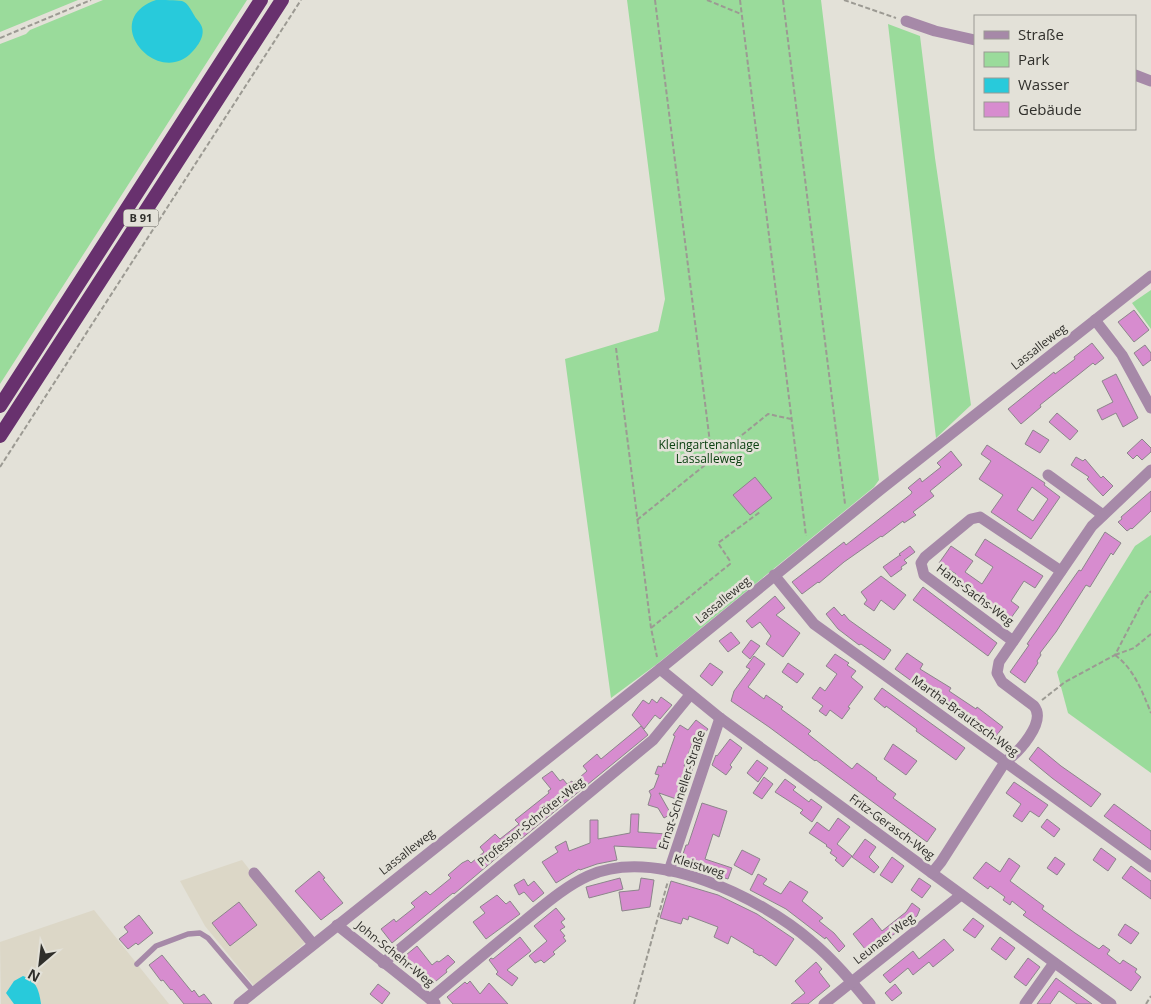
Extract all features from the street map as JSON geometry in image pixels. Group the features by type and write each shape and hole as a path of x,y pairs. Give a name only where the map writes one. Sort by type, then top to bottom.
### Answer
{"highway":[{"name":"B 91","path":"0,406 261,0"},
{"name":"B 91","path":"0,436 282,0"}],"street":[{"path":"906,21 934,31 974,40"},
{"path":"1136,75 1151,81"},
{"name":"Lassalleweg","path":"239,1004 660,669 774,575 1151,276"},
{"path":"1095,320 1122,354 1151,408"},
{"name":"Hans-Sachs-Weg","path":"1034,706 1002,682 997,673 999,662 1092,526 1151,470"},
{"path":"1048,475 1103,515"},
{"name":"Hans-Sachs-Weg","path":"1013,641 924,575 921,563 924,557 971,519 980,516 1060,571"},
{"name":"Martha-Brautzsch-Weg","path":"774,575 814,624 1151,867"},
{"name":"Fritz-Gerasch-Weg","path":"660,669 720,718 1108,1003"},
{"name":"Professor-Schröter-Weg","path":"383,963 653,740 690,695"},
{"path":"932,873 1005,762 1016,754 1034,729 1038,720 1037,710 1034,706"},
{"name":"Ernst-Schneller-Straße","path":"670,871 720,718"},
{"name":"Kleistweg","path":"433,1002 542,907 562,892 588,876 609,870 639,868 670,871 718,886 757,904 812,941 852,982 870,1004"},
{"path":"254,873 313,944"},
{"name":"Leunaer Weg","path":"824,1004 961,895"},
{"name":"John-Schehr-Weg","path":"337,925 433,1002"},
{"path":"1025,1004 1054,963"}],"lane":[{"path":"137,964 156,946 188,934 200,933 208,938 254,992"}],"path":[{"path":"0,38 91,0"},
{"path":"0,467 301,0"},
{"path":"655,0 712,460"},
{"path":"707,0 741,14"},
{"path":"740,0 807,549"},
{"path":"783,0 847,517"},
{"path":"844,0 906,21"},
{"path":"616,348 650,628 660,669"},
{"path":"637,520 768,414 791,419"},
{"path":"650,628 730,564 718,543 760,512"},
{"path":"1115,655 1143,601 1151,591"},
{"path":"1034,706 1065,682 1115,655 1134,648 1151,634"},
{"path":"1115,655 1127,664 1151,713"},
{"path":"634,1004 670,871"},
{"path":"1146,1004 1151,996"}],"shaded area":[{"path":"242,860 306,942 254,986 205,926 180,881"},
{"path":"94,910 169,1004 1,1004 0,942"}],"green space":[{"path":"0,0 78,0 0,32"},
{"path":"103,0 247,0 0,384 0,44"},
{"name":"Kleingartenanlage Lassalleweg","path":"627,0 821,0 879,480 874,487 657,664 611,698 565,359 658,331 665,299"},
{"path":"888,24 920,36 935,158 971,405 936,438"},
{"path":"1151,290 1151,329 1132,303"},
{"path":"1151,535 1151,773 1068,713 1057,672 1135,546"}],"water":[{"path":"156,0 184,2 202,28 202,36 197,46 192,52 178,61 164,62 150,57 140,47 133,35 132,22 140,9"},
{"path":"23,976 28,978 36,987 41,1004 14,1004 6,993 14,981"}],"building":[{"path":"1134,310 1149,330 1134,342 1118,322"},
{"path":"1092,343 1104,358 1095,365 1093,363 1040,405 1041,407 1021,424 1008,409 1054,372 1055,374 1075,359 1074,357"},
{"path":"1145,345 1151,353 1151,360 1143,366 1134,353"},
{"path":"1116,374 1138,418 1123,427 1116,413 1102,420 1097,410 1113,402 1102,381"},
{"path":"1057,413 1078,431 1070,440 1049,422"},
{"path":"1033,430 1049,440 1040,453 1025,444"},
{"path":"1142,439 1151,448 1151,452 1142,460 1137,455 1133,459 1127,453"},
{"path":"987,445 1045,483 1044,485 1060,497 1031,539 991,512 1003,495 979,479 991,461 981,454","holes":["1032,487 1048,499 1033,521 1017,510"]},
{"path":"951,451 962,465 930,491 934,496 913,512 916,515 904,523 903,521 881,536 802,594 792,582 844,542 846,545 911,494 912,492 908,488 920,478 922,482 941,467 937,463"},
{"path":"1076,457 1083,461 1085,459 1101,478 1103,476 1113,486 1103,496 1087,479 1089,477 1071,465"},
{"path":"755,477 772,498 750,515 733,495"},
{"path":"1151,491 1151,511 1132,529 1127,531 1118,522 1122,519 1121,517"},
{"path":"1105,532 1121,543 1113,555 1111,553 1090,587 1086,585 1040,653 1038,663 1025,683 1010,672 1067,587 1079,570 1081,571"},
{"path":"985,539 1043,576 1035,588 1024,581 1011,601 1019,607 1008,622 957,585 959,582 953,578 956,574 939,563 951,546 973,561 965,572 982,584 993,567 975,555"},
{"path":"910,546 915,552 904,560 907,563 901,567 902,569 891,577 883,567"},
{"path":"881,576 906,595 894,610 881,600 874,611 864,604 867,600 861,592"},
{"path":"923,587 997,643 988,656 913,600"},
{"path":"775,596 785,608 776,615 800,633 783,657 766,644 771,636 760,622 752,628 746,621"},
{"path":"834,607 842,616 844,614 849,620 891,650 884,660 861,644 859,645 838,629 826,614"},
{"path":"731,632 740,643 728,652 719,641"},
{"path":"751,640 760,646 750,659 742,652"},
{"path":"907,653 923,664 920,669 951,688 949,691 976,709 977,707 1003,727 993,740 967,718 953,711 895,669"},
{"path":"835,654 849,663 847,665 856,671 851,677 863,687 848,707 850,708 842,719 830,710 826,716 819,711 823,706 812,698 820,687 825,691 837,674 826,666"},
{"path":"754,656 765,664 748,687 764,699 766,695 783,707 781,709 811,731 808,734 852,769 857,763 896,794 893,798 936,829 927,842 816,760 731,701 734,691 750,669 746,667"},
{"path":"710,663 723,672 712,686 700,676"},
{"path":"788,663 804,674 797,683 782,672"},
{"path":"882,688 965,748 956,760 916,731 917,729 874,699"},
{"path":"661,697 672,705 660,719 655,715 644,729 632,715 643,700 649,704 652,699 657,703"},
{"path":"696,720 708,729 695,746 692,744 684,766 693,768 682,801 659,793 671,814 664,818 658,808 648,805 651,795 649,791 654,788 659,775 655,774 658,766 662,767 663,763 665,764 675,736 673,735 680,725 688,730"},
{"path":"641,726 648,735 392,943 381,929 394,919 396,922 415,907 411,903 426,891 430,895 451,878 448,875 462,863 468,860 471,863 484,852 480,847 495,834 500,839 519,824 515,820 549,793 548,791 551,789 542,778 552,771 560,781 563,779 567,784 572,781 573,783 587,771 583,766 597,754 601,759"},
{"path":"730,739 742,748 730,765 732,767 726,775 712,765 716,755"},
{"path":"893,744 917,761 906,775 884,759"},
{"path":"1038,747 1101,794 1091,807 1029,759"},
{"path":"757,760 768,768 758,782 747,773"},
{"path":"764,777 773,784 762,799 753,793"},
{"path":"785,779 796,787 793,790 809,802 811,799 822,807 812,822 800,813 803,810 775,792"},
{"path":"1014,782 1048,805 1039,817 1030,811 1022,822 1013,816 1021,804 1006,793"},
{"path":"702,803 727,811 719,837 713,834 705,859 732,868 728,879 694,868 696,862 682,857"},
{"path":"1114,804 1151,831 1151,850 1104,816"},
{"path":"631,814 639,814 638,832 667,834 666,849 614,846 617,860 579,869 556,883 542,862 558,852 555,847 566,841 569,851 590,843 590,820 598,820 598,839 630,833"},
{"path":"838,818 850,827 837,844 852,856 843,867 835,860 837,858 830,853 832,850 827,845 809,833 817,822 829,831"},
{"path":"1047,819 1060,829 1054,837 1041,827"},
{"path":"865,839 876,847 869,857 879,867 874,873 852,857"},
{"path":"1101,848 1116,859 1108,871 1093,860"},
{"path":"742,850 760,859 752,875 734,865"},
{"path":"892,857 904,866 892,883 880,875"},
{"path":"1055,857 1065,864 1057,875 1047,868"},
{"path":"1009,858 1020,866 1010,881 1044,906 1042,909 1099,949 1103,945 1110,950 1107,954 1120,964 1123,960 1137,969 1135,972 1141,977 1131,991 1023,915 1026,912 1012,901 1010,905 1003,900 1005,897 990,886 988,889 973,878 986,862 1000,872"},
{"path":"1131,866 1151,881 1151,899 1122,878"},
{"path":"319,871 325,878 323,879 343,903 321,920 295,891"},
{"path":"758,874 767,879 763,884 781,894 790,881 808,892 802,901 823,918 819,921 834,933 845,946 839,952 826,937 825,939 786,909 750,890"},
{"path":"620,878 623,889 589,898 586,887"},
{"path":"641,878 654,880 650,907 622,911 619,892 639,890"},
{"path":"919,878 931,886 922,898 911,890"},
{"path":"524,879 528,886 534,881 544,893 533,902 524,892 519,895 514,885"},
{"path":"671,881 718,895 757,914 794,939 776,966 731,936 728,944 714,937 718,927 689,916 688,920 683,918 681,924 660,918"},
{"path":"497,895 506,904 510,901 520,914 486,939 473,922 485,913 480,907"},
{"path":"239,902 257,925 230,946 212,923"},
{"path":"912,903 920,909 917,916 869,954 853,934 872,918 882,931 906,912"},
{"path":"556,908 565,919 561,922 565,927 560,930 565,936 563,937 566,941 544,963 541,960 535,963 529,956 547,941 534,926"},
{"path":"139,915 153,933 138,945 136,943 128,949 119,939 128,932 124,927"},
{"path":"973,918 984,926 975,938 963,930"},
{"path":"1125,924 1139,933 1131,944 1118,935"},
{"path":"520,937 531,951 507,970 518,978 512,986 496,974 498,972 489,960 493,959"},
{"path":"1000,937 1015,948 1006,960 991,949"},
{"path":"944,939 954,950 933,967 929,962 913,975 908,968 890,983 883,975 913,951 919,959"},
{"path":"417,946 432,965 448,955 455,962 446,970 447,972 430,986 414,967 410,970 401,959"},
{"path":"162,955 192,992 194,990 199,997 204,994 212,1004 184,1004 163,980 161,981 149,965"},
{"path":"1028,958 1040,967 1026,986 1014,977"},
{"path":"816,962 822,969 819,972 830,986 808,1004 791,1004 805,993 795,981"},
{"path":"1056,978 1092,1004 1077,1004 1059,991 1050,1004 1037,1004"},
{"path":"470,981 480,994 489,983 508,1004 453,1004 447,997 465,982 467,984"},
{"path":"378,984 390,993 382,1004 370,994"},
{"path":"895,984 902,993 892,1001 885,993"}]}
